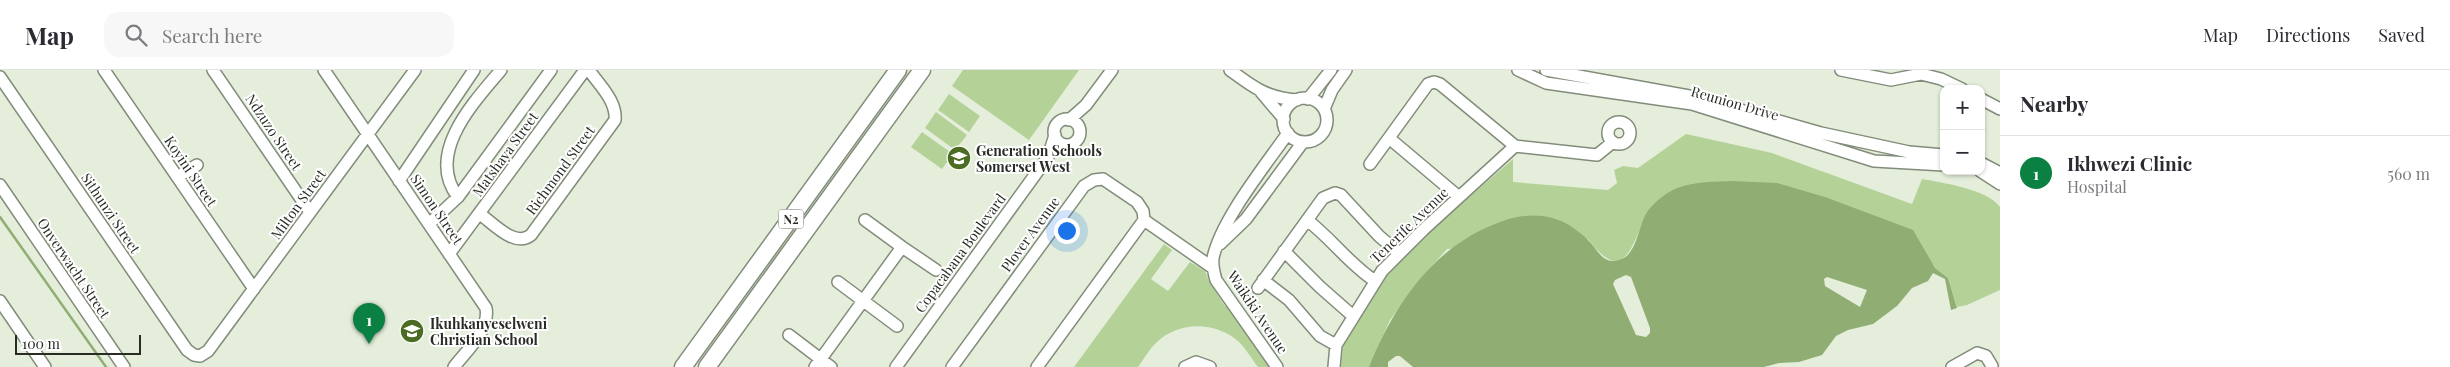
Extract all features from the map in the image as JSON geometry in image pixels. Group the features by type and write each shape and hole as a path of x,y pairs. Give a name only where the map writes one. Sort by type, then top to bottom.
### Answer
{"highway":[{"name":"N2","path":"683,367 898,70"},
{"name":"N2","path":"706,367 922,70"}],"street":[{"name":"Koyini Street","path":"104,70 254,289"},
{"name":"Ndzuzo Street","path":"213,70 310,212"},
{"name":"Milton Street","path":"197,359 254,289 415,70"},
{"path":"399,180 474,70"},
{"path":"458,197 446,175 446,161 452,142 466,115 501,70"},
{"path":"429,224 458,197 551,70"},
{"name":"Matshaya Street","path":"450,254 584,70"},
{"name":"Richmond Street","path":"480,214 514,239 522,240 532,235 615,120 614,108 610,99 589,70"},
{"path":"1073,123 1112,70"},
{"path":"1230,70 1261,92 1284,119 1288,133 1296,140 1310,142 1323,134 1327,120 1324,109 1318,102 1277,98 1261,92"},
{"path":"1284,119 1286,109 1302,99 1331,70"},
{"path":"1324,109 1332,90 1346,70"},
{"name":"Reunion Drive","path":"1518,70 1546,83 1692,104 1874,160 1940,165"},
{"name":"Reunion Drive","path":"1546,70 1692,97 1821,134 1909,152 1940,155"},
{"path":"1841,70 1891,80 1921,74 1948,81 1955,85"},
{"name":"Simon Street","path":"327,71 367,134 486,308 487,316 484,327 454,367"},
{"name":"Sithunzi Street","path":"0,77 187,350 197,359"},
{"path":"1370,164 1428,84 1434,82 1447,89 1515,146 1597,155 1612,142"},
{"path":"1985,101 2000,108"},
{"path":"1073,123 1080,134 1077,140 1066,145 1059,142 1055,135 1058,124 1073,123"},
{"name":"Waikiki Avenue","path":"1277,367 1216,280 1212,268 1213,257 1225,226 1288,133"},
{"name":"Copacabana Boulevard","path":"896,367 1048,157 1055,135"},
{"path":"1389,138 1458,197"},
{"path":"1218,245 1246,219 1303,142"},
{"name":"Copacabana Boulevard","path":"1048,157 1066,145"},
{"name":"Tenerife Avenue","path":"1334,367 1336,345 1375,281 1399,253 1515,146"},
{"path":"177,177 197,165"},
{"path":"1985,165 2000,173"},
{"path":"1985,174 2000,184"},
{"name":"Plover Avenue","path":"952,367 1084,186 1089,182 1103,179 1137,202 1143,211 1144,220 1212,268"},
{"name":"Onverwacht Street","path":"0,185 124,367"},
{"path":"1336,345 1320,336 1289,300 1260,284 1323,198 1335,193 1341,196 1399,253"},
{"name":"Copacabana Boulevard","path":"865,220 936,270"},
{"path":"1037,367 1144,220"},
{"path":"1307,220 1324,233 1337,250 1358,270 1375,281"},
{"path":"818,363 902,246"},
{"path":"1284,251 1320,287 1353,316"},
{"path":"838,282 862,302 897,326"},
{"path":"0,301 45,367"},
{"path":"789,335 818,363 831,367"},
{"path":"1952,367 1977,353 1986,356 1994,367"},
{"path":"1185,367 1196,362 1210,367"}],"shaded area":[{"path":"963,70 1079,70 1029,140 952,86"},
{"path":"949,94 980,116 969,132 938,110"},
{"path":"936,112 967,135 955,150 925,128"},
{"path":"922,132 953,154 942,169 911,147"},
{"path":"1686,134 1772,153 1912,204 1922,179 1975,191 1994,201 2000,207 2000,290 1967,305 1957,307 1948,278 1935,268 1929,260 1647,212 1631,248 1619,261 1610,260 1600,253 1588,239 1447,249 1421,278 1390,320 1369,367 1341,367 1343,346 1385,276 1415,244 1513,159 1513,182 1608,190 1617,183 1614,170 1623,166 1638,168"},
{"path":"1732,181 1777,183 1825,197 1913,230 1935,268 1948,278 1957,308 1951,310 1945,279 1933,273 1928,281 1912,288 1897,306 1873,324 1848,330 1836,336 1822,355 1799,362 1779,363 1764,367 1413,367 1400,356 1396,356 1388,362 1388,367 1369,367 1391,320 1420,279 1438,260 1479,231 1511,218 1545,216 1574,228 1604,258 1613,261 1619,260 1630,253 1647,212 1664,196 1673,190 1690,184","holes":["1626,275 1631,277 1650,328 1650,333 1646,337 1636,335 1613,284 1615,280","1827,277 1867,290 1860,307 1825,286 1824,279"]},
{"path":"1164,244 1172,250 1151,279 1168,291 1190,262 1205,271 1225,306 1228,306 1272,367 1258,367 1242,345 1230,335 1220,330 1198,326 1176,330 1166,335 1157,342 1138,367 1074,367"}],"waterway":[{"path":"0,217 106,367"}],"place":[{"name":"Generation Schools Somerset West","path":"959,158"},
{"name":"Ikuhkanyeselweni Christian School","path":"412,331"},
{"name":"Ikhwezi Clinic","path":"369,344"}]}
